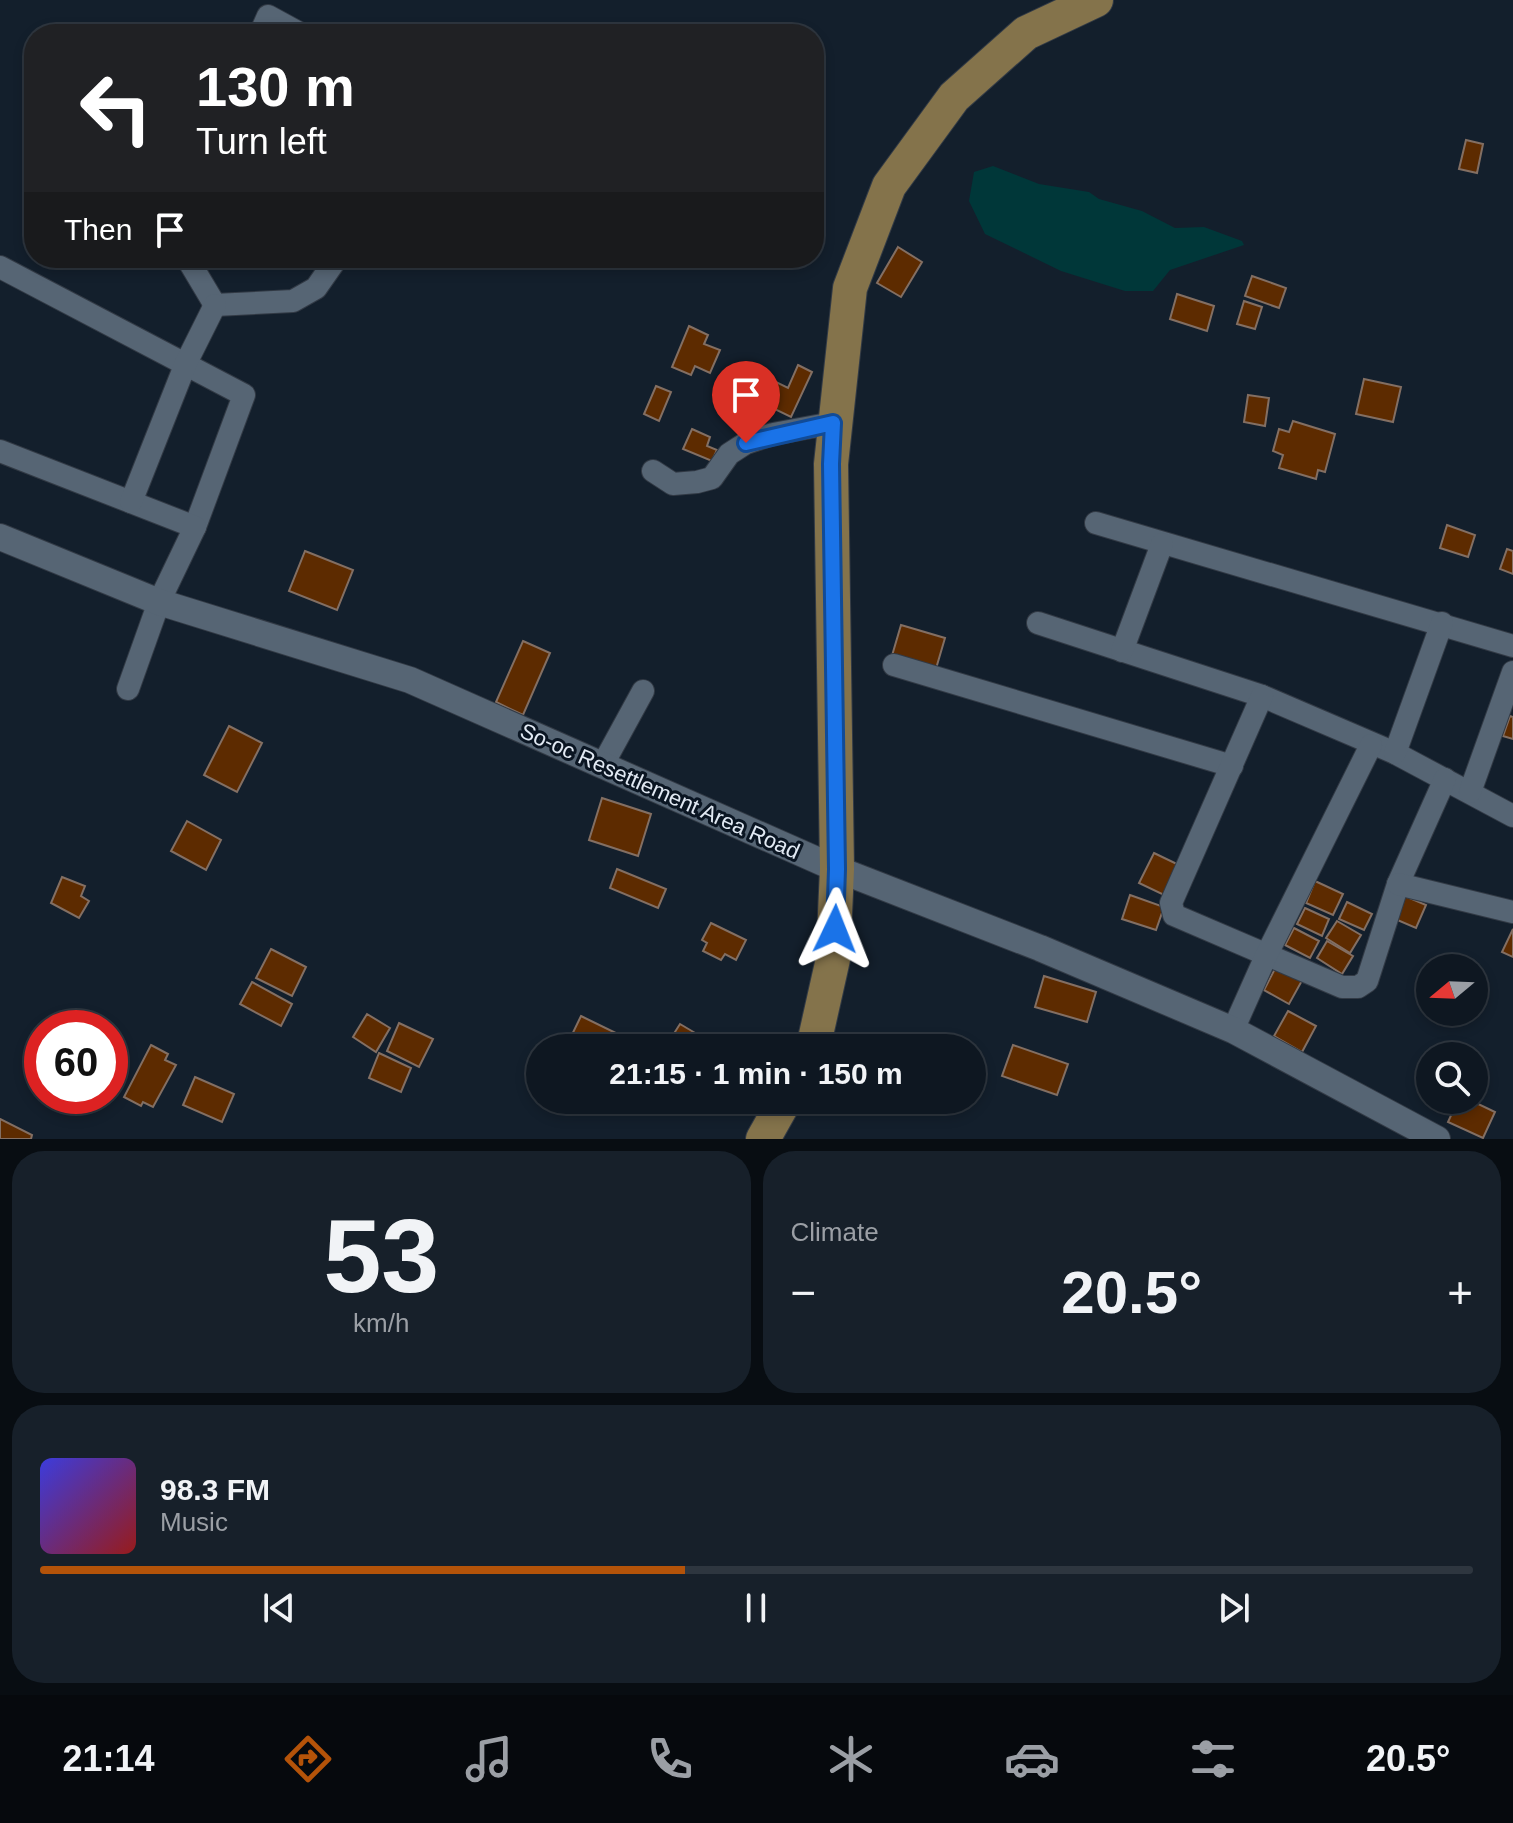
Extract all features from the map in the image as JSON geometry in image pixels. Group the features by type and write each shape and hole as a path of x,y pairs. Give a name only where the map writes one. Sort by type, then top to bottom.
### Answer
{"main road":[{"path":"816,1034 833,959 837,869 831,464 833,423 850,288 889,186 954,97 1026,33 1096,0"},
{"path":"763,1139 777,1114"}],"street":[{"path":"264,24 268,16 283,24"},
{"path":"0,267 244,395 195,527 159,602 128,689"},
{"path":"193,268 215,305"},
{"path":"215,305 293,301 316,288 330,268"},
{"path":"131,502 186,363 215,305"},
{"path":"653,471 673,484 712,478 729,454 746,443 833,423"},
{"path":"0,451 195,527"},
{"path":"1096,523 1513,646"},
{"name":"So-oc Resettlement Area Road","path":"0,537 159,602 410,680 837,869 1053,953 1233,1030 1406,1132 1437,1139"},
{"path":"1122,651 1162,544"},
{"path":"1038,623 1262,696 1395,753 1513,816"},
{"path":"1395,753 1442,623"},
{"path":"894,665 1232,766"},
{"path":"1470,792 1513,672"},
{"path":"602,766 643,691"},
{"path":"1262,696 1171,903 1174,915 1342,987 1358,987 1367,981 1398,884 1445,779"},
{"path":"1233,1030 1266,956 1371,745"},
{"path":"1398,884 1513,912"}],"shaded area":[{"path":"993,166 1039,184 1089,192 1099,199 1142,211 1175,228 1204,227 1242,241 1244,245 1170,270 1153,291 1125,291 1061,271 985,234 969,201 974,172"}],"building":[{"path":"1466,140 1483,144 1477,173 1459,169"},
{"path":"898,247 922,262 901,297 877,283"},
{"path":"1252,276 1286,288 1279,308 1245,296"},
{"path":"1177,294 1214,306 1207,331 1170,319"},
{"path":"1244,301 1262,307 1255,329 1237,324"},
{"path":"689,326 708,335 704,344 720,350 710,373 695,366 691,375 672,367"},
{"path":"798,365 812,372 791,417 758,401 768,378 788,388"},
{"path":"1364,379 1401,387 1393,422 1356,414"},
{"path":"656,386 671,392 659,421 644,414"},
{"path":"1248,395 1269,398 1265,426 1244,422"},
{"path":"1293,421 1335,434 1325,472 1318,470 1316,479 1279,468 1283,455 1273,451 1279,429 1289,432"},
{"path":"692,429 710,437 707,446 717,450 712,461 683,449"},
{"path":"1447,525 1475,535 1468,557 1440,548"},
{"path":"1507,549 1513,551 1513,574 1500,569"},
{"path":"305,551 353,570 337,610 289,591"},
{"path":"901,625 945,638 935,672 891,659"},
{"path":"523,641 550,653 523,715 496,702"},
{"path":"1510,716 1513,717 1513,739 1503,736"},
{"path":"229,726 262,743 237,792 204,775"},
{"path":"602,798 651,814 638,856 589,840"},
{"path":"187,821 221,840 206,870 171,851"},
{"path":"1154,853 1179,865 1164,895 1139,883"},
{"path":"617,869 666,889 658,908 610,888"},
{"path":"62,877 85,886 81,896 89,901 79,918 51,903"},
{"path":"1315,881 1343,894 1333,915 1306,903"},
{"path":"1130,895 1164,907 1156,930 1122,919"},
{"path":"1405,896 1426,905 1416,928 1395,919"},
{"path":"1347,902 1372,914 1364,930 1339,919"},
{"path":"1305,908 1329,919 1322,936 1297,924"},
{"path":"1337,921 1361,935 1350,953 1326,938"},
{"path":"711,923 746,940 736,960 725,954 721,960 703,951 707,943 702,940"},
{"path":"1294,928 1319,941 1310,958 1285,945"},
{"path":"1513,929 1513,957 1502,952"},
{"path":"1327,941 1353,956 1342,974 1317,958"},
{"path":"271,949 306,967 292,996 256,978"},
{"path":"1278,963 1304,977 1289,1004 1264,990"},
{"path":"1044,976 1096,992 1087,1022 1035,1007"},
{"path":"252,982 292,1004 281,1026 240,1004"},
{"path":"1288,1011 1316,1026 1302,1052 1274,1036"},
{"path":"367,1014 390,1028 376,1052 353,1037"},
{"path":"581,1016 618,1034 572,1034"},
{"path":"399,1023 433,1039 419,1067 387,1051"},
{"path":"680,1024 697,1034 674,1034"},
{"path":"151,1045 168,1054 165,1060 176,1065 153,1107 143,1102 141,1106 128,1099 128,1089"},
{"path":"1013,1045 1068,1064 1057,1095 1002,1076"},
{"path":"379,1053 411,1068 401,1092 369,1078"},
{"path":"195,1077 234,1094 222,1122 183,1105"},
{"path":"1488,1109 1495,1112 1483,1138 1448,1122 1452,1114 1488,1114"},
{"path":"0,1119 32,1135 31,1139 0,1139"}],"route":[{"path":"746,443 773,434 833,423 835,929"}]}
